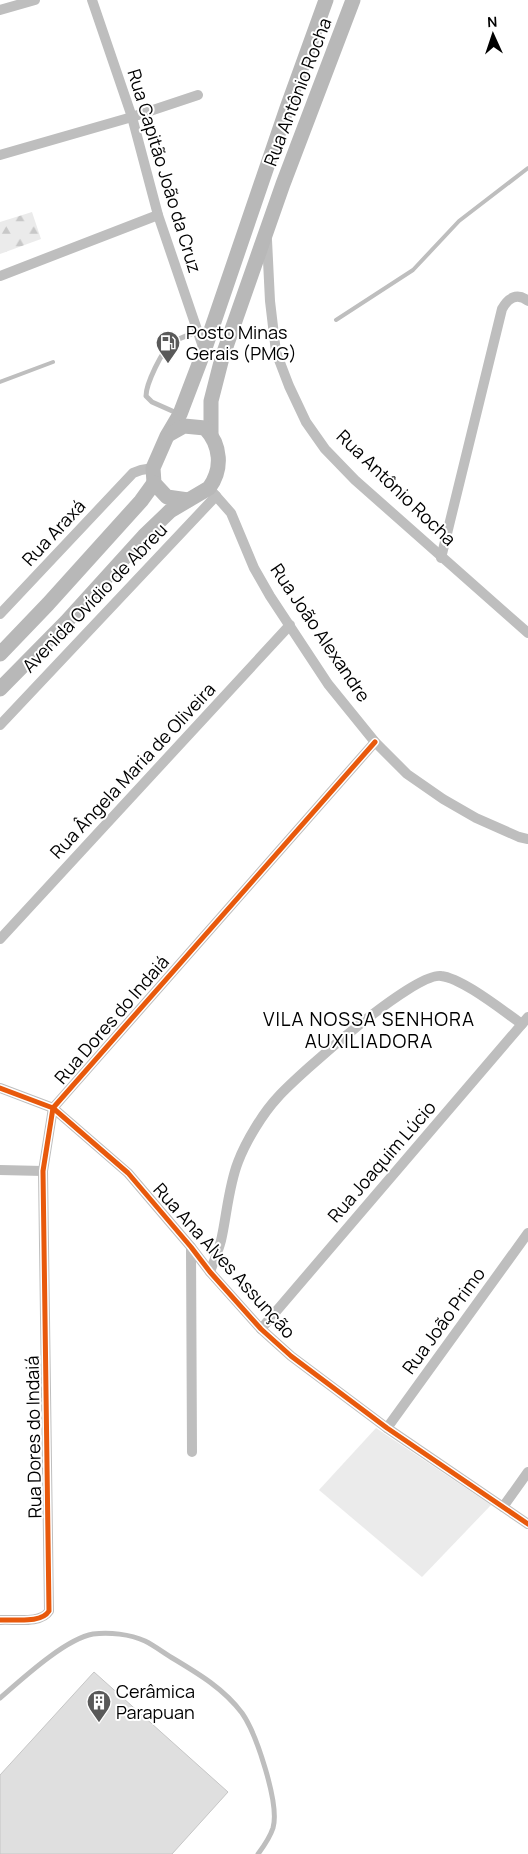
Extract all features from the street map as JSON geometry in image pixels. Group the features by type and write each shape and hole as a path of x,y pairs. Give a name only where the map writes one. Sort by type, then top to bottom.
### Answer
{"main road":[{"name":"Rua Antônio Rocha","path":"204,351 246,225 326,0"},
{"name":"Rua Antônio Rocha","path":"266,236 353,0"},
{"path":"211,435 211,401 222,358 266,236"},
{"path":"167,436 184,426 205,428 211,435 217,445 219,464 213,483 213,492 188,500 167,497 154,476 167,436 180,414 204,351"},
{"name":"Avenida Ovídio de Abreu","path":"0,654 141,501 154,476"},
{"name":"Avenida Ovídio de Abreu","path":"0,689 66,622 144,536 170,511 188,500"}],"street":[{"path":"0,10 35,0"},
{"name":"Rua Capitão João da Cruz","path":"92,0 132,117 158,214 204,351"},
{"path":"0,155 132,117 198,95"},
{"path":"0,276 158,214"},
{"name":"Rua Antônio Rocha","path":"266,236 270,301 276,352 306,422 325,449 355,480 528,633"},
{"path":"441,558 502,309 507,300 516,296 526,299"},
{"name":"Rua Araxá","path":"0,614 133,473 141,470 154,476"},
{"name":"Rua João Alexandre","path":"213,492 231,512 254,568 270,596 328,684 375,742 407,774 443,799 476,818 519,837 528,839"},
{"name":"Avenida Ovídio de Abreu","path":"0,725 213,492"},
{"name":"Rua Ângela Maria de Oliveira","path":"0,939 290,625"},
{"name":"Rua Dores do Indaiá","path":"0,1620 40,1619 46,1616 49,1611 50,1602 43,1171 53,1108 375,742"},
{"path":"210,1272 222,1239 238,1162 254,1131 283,1092 316,1061 400,993 426,978 440,976 450,978 525,1020"},
{"name":"Rua Joaquim Lúcio","path":"261,1329 525,1020"},
{"name":"Rua Ana Alves Assunção","path":"0,1088 53,1108 128,1173 210,1272 261,1329 291,1356 386,1428 528,1524"},
{"path":"0,1170 43,1171"},
{"name":"Rua João Primo","path":"386,1428 528,1233"},
{"path":"191,1248 192,1452"},
{"path":"503,1507 528,1472"}],"lane":[{"path":"180,414 152,402 146,396 146,388 166,349 171,344 198,332"},
{"path":"0,1698 56,1654 92,1634 115,1633 144,1641 220,1689 242,1713 257,1742 274,1806 273,1827 266,1843 258,1854"}],"green space":[{"path":"32,212 41,239 0,254 0,222"},
{"path":"376,1428 491,1505 422,1577 319,1490"}],"building":[{"name":"Cerâmica Parapuan","path":"94,1672 228,1792 172,1854 0,1854 0,1775"}],"waterway":[{"path":"336,320 413,270 459,221 528,168"},
{"path":"0,382 53,362"}],"cycle path":[{"path":"0,1620 40,1618 49,1611 43,1171 53,1108 375,742"},
{"path":"0,1088 53,1108 128,1173 210,1272 261,1329 291,1356 387,1428 528,1524"}],"place":[{"name":"Posto Minas Gerais (PMG)","path":"168,364"},
{"name":"Cerâmica Parapuan","path":"99,1723"}],"district":[{"name":"VILA NOSSA SENHORA AUXILIADORA","path":"369,1030"}]}
